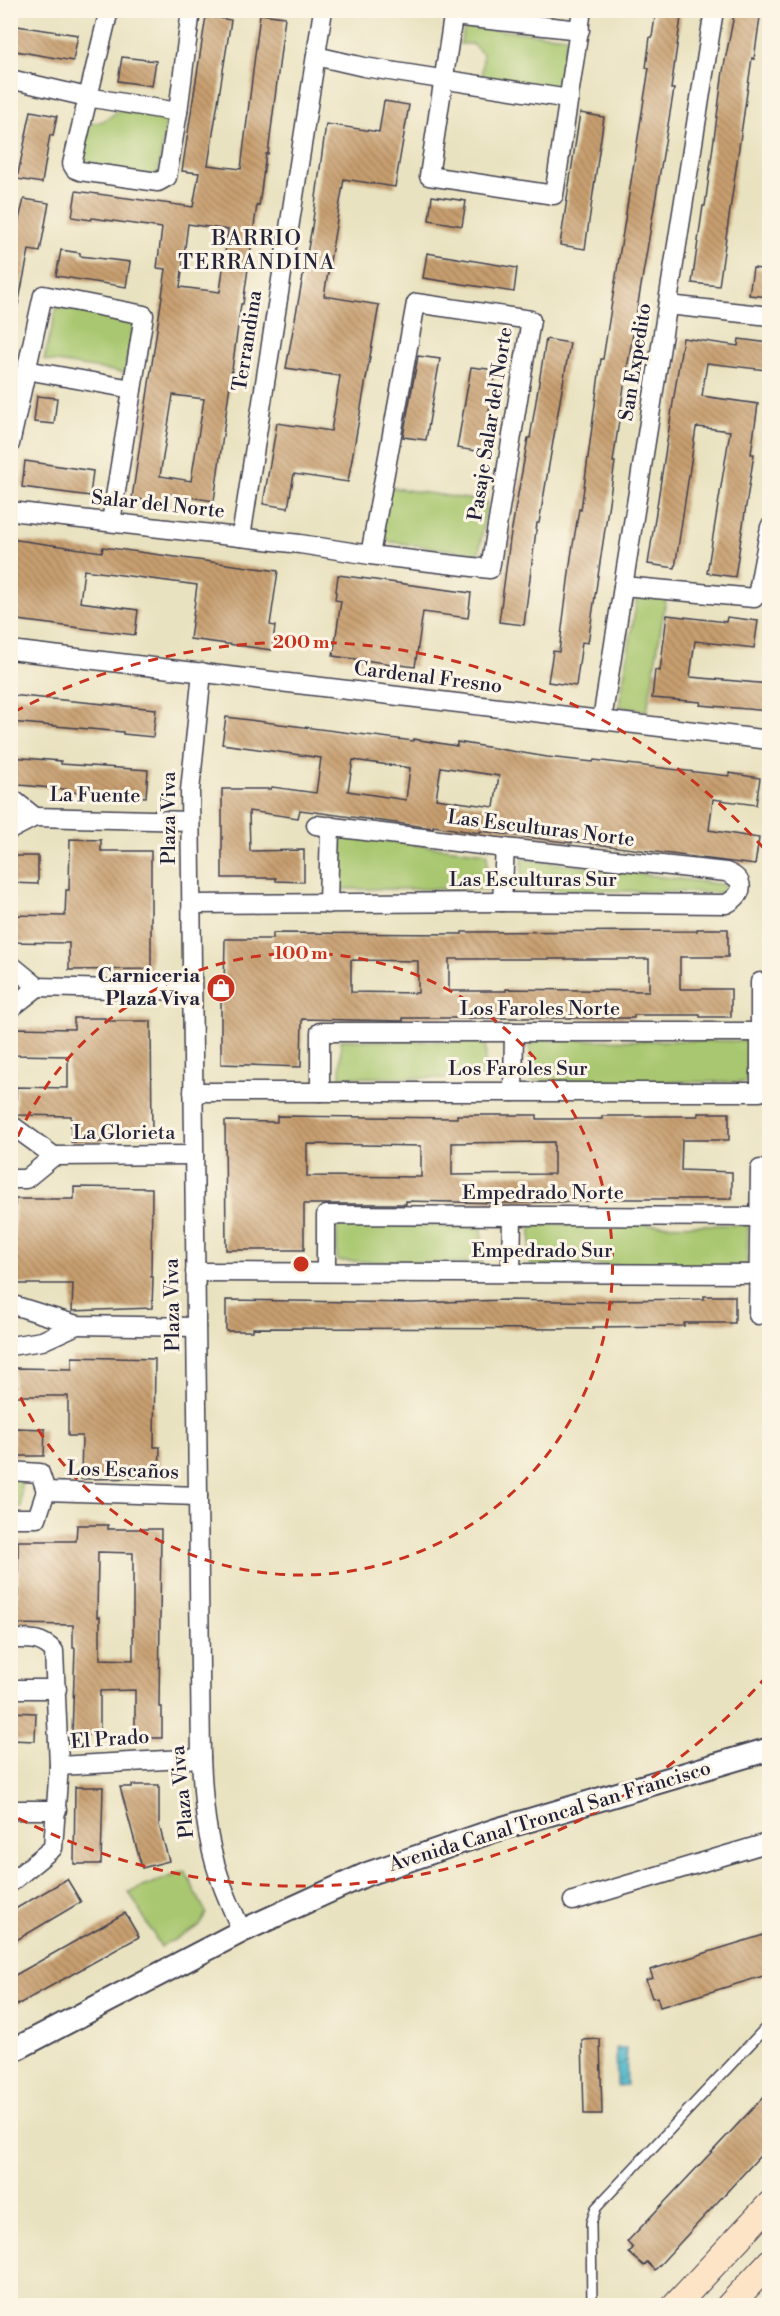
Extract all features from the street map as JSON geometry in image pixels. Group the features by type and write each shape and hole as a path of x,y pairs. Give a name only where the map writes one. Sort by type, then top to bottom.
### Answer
{"main road":[{"path":"675,2306 770,2204"},
{"path":"729,2306 770,2262"}],"street":[{"path":"109,10 72,164 75,169 158,182 166,177 178,112 191,10"},
{"name":"Terrandina","path":"241,537 323,10"},
{"path":"579,30 453,14 429,176 554,195 569,99 582,10"},
{"name":"San Expedito","path":"602,720 714,10"},
{"path":"316,56 364,67 569,99"},
{"path":"10,79 87,97 178,112"},
{"path":"10,444 43,295 144,315 111,522"},
{"name":"Pasaje Salar del Norte","path":"300,544 370,555 490,569 531,320 416,303 370,555"},
{"path":"668,304 770,316"},
{"path":"26,370 132,389"},
{"name":"Salar del Norte","path":"10,511 300,544"},
{"path":"623,586 753,598 758,591 770,527"},
{"name":"Cardenal Fresno","path":"10,650 770,740"},
{"name":"Plaza Viva","path":"201,672 192,762 190,821 202,1792 220,1878 242,1931"},
{"path":"10,797 35,817 10,830"},
{"name":"La Fuente","path":"35,817 190,821"},
{"name":"Las Esculturas Norte","path":"328,904 323,825 505,849 726,872 736,876 740,883 740,892 736,899"},
{"path":"502,902 505,849"},
{"name":"Las Esculturas Sur","path":"192,904 502,902 726,904 736,899"},
{"path":"10,963 38,987 192,991"},
{"path":"760,982 760,1032"},
{"path":"10,1009 38,987"},
{"name":"Los Faroles Norte","path":"320,1092 320,1032 760,1032"},
{"path":"513,1032 513,1092"},
{"name":"Los Faroles Sur","path":"193,1092 760,1092 760,1032"},
{"path":"10,1127 14,1127 54,1156 26,1179 10,1179"},
{"name":"La Glorieta","path":"54,1156 194,1155"},
{"path":"758,1315 760,1169"},
{"name":"Empedrado Norte","path":"326,1272 326,1215 759,1217"},
{"path":"511,1273 512,1216"},
{"name":"Empedrado Sur","path":"195,1272 759,1274"},
{"path":"10,1304 77,1325 196,1327"},
{"path":"10,1346 42,1341 77,1325"},
{"path":"10,1471 40,1473 46,1491 37,1518 10,1518"},
{"name":"Los Escaños","path":"46,1491 198,1496"},
{"path":"10,1639 38,1639 47,1643 54,1650 59,1766 53,1848 10,1883"},
{"path":"10,1689 57,1689"},
{"name":"Avenida Canal Troncal San Francisco","path":"10,2052 304,1901 431,1851 495,1830 770,1749"},
{"name":"El Prado","path":"59,1766 201,1758"},
{"path":"10,1810 57,1810"},
{"path":"573,1901 770,1842"}],"lane":[{"path":"592,2306 591,2223 596,2208 770,2023"}],"green space":[{"path":"465,27 567,37 557,93 482,80 483,54 472,44 460,44"},
{"path":"119,110 167,118 157,178 79,165 86,123 104,121"},
{"path":"57,307 134,320 125,373 44,360"},
{"path":"387,487 487,502 479,554 379,540"},
{"path":"638,593 666,598 647,711 619,706"},
{"path":"341,836 487,853 488,889 339,889"},
{"path":"522,859 725,885 725,893 522,889"},
{"path":"341,1040 486,1042 485,1079 340,1077"},
{"path":"530,1040 748,1041 747,1082 530,1081"},
{"path":"337,1224 482,1227 482,1264 337,1261"},
{"path":"531,1224 748,1225 747,1266 530,1265"},
{"path":"11,1476 21,1477 21,1507 11,1507"},
{"path":"185,1871 206,1913 200,1926 161,1947 129,1892"}],"water":[{"path":"616,2048 626,2048 627,2085 617,2086"}],"building":[{"path":"656,10 682,10 671,89 674,89 623,393 588,643 582,642 576,686 548,682 553,651 559,652 571,557 579,509 581,510 601,359 603,359 649,68 646,68"},
{"path":"735,10 761,10 719,286 692,283 723,71"},
{"path":"260,14 285,17 268,154 266,154 259,206 257,205 243,304 241,304 214,501 168,494 166,503 132,498 166,269 157,268 162,228 72,217 76,191 193,207 199,173 182,171 206,16 231,20 208,165 241,169","holes":["188,224 228,230 220,292 180,287","173,395 204,399 191,481 160,476"]},
{"path":"10,25 78,35 73,61 10,50"},
{"path":"122,57 156,61 152,86 118,81"},
{"path":"384,101 409,105 395,187 344,179 324,296 379,305 348,482 294,474 288,508 263,504 277,423 331,431 340,376 286,368 312,227 326,124 379,132"},
{"path":"31,111 57,116 53,136 50,135 42,183 17,179"},
{"path":"580,113 604,117 585,249 560,245"},
{"path":"432,196 466,201 462,226 429,220"},
{"path":"24,199 49,203 40,252 29,250 18,305 10,304 10,256"},
{"path":"61,250 80,253 80,256 130,262 126,287 56,276"},
{"path":"427,253 517,268 514,292 423,278"},
{"path":"753,268 770,270 770,297 749,295"},
{"path":"683,338 738,346 739,339 769,343 766,370 707,363 702,396 758,404 751,454 754,454 735,577 707,573 730,431 696,428 675,568 648,564"},
{"path":"546,339 570,343 539,523 537,523 524,625 499,622 510,539"},
{"path":"418,356 440,359 426,440 403,437"},
{"path":"471,367 496,370 482,452 457,448"},
{"path":"37,396 57,398 54,424 34,422"},
{"path":"25,461 93,471 90,496 22,487"},
{"path":"10,539 102,552 103,547 278,571 270,625 275,626 272,650 190,639 197,585 84,570 80,602 138,610 135,635 10,619"},
{"path":"338,575 471,593 468,618 423,612 415,667 333,656 341,601 335,600"},
{"path":"667,615 726,622 727,617 758,621 754,648 695,641 690,677 770,684 770,711 652,698 655,670 660,671"},
{"path":"10,695 156,709 153,737 123,734 123,732 10,722"},
{"path":"226,717 457,746 457,742 547,757 593,762 594,760 729,776 729,773 760,778 756,805 713,799 709,830 759,838 755,865 572,841 572,843 433,826 433,828 300,810 298,818 249,811 250,851 304,850 304,882 276,881 276,878 222,878 222,789 271,789 272,787 316,793 321,758 222,744","holes":["353,760 410,768 406,800 348,791","441,767 499,776 494,807 436,799"]},
{"path":"10,757 61,761 61,764 148,770 146,797 71,792 71,790 10,784"},
{"path":"70,839 101,840 101,851 151,851 151,969 69,970 69,943 10,942 10,915 65,916 66,890 69,890"},
{"path":"10,856 38,856 38,884 10,883"},
{"path":"697,929 728,929 728,957 680,957 680,989 731,989 731,1017 634,1015 634,1018 403,1018 403,1021 302,1019 301,1067 221,1064 221,987 224,987 225,939 273,939 273,933 462,934 462,932 697,931","holes":["449,959 649,959 649,991 506,989 506,991 449,991","351,960 418,961 418,993 351,992"]},
{"path":"74,1018 151,1021 152,1136 102,1135 102,1142 71,1142 71,1116 16,1115 16,1087 68,1088 68,1056 13,1055 13,1028 74,1029"},
{"path":"698,1113 729,1113 729,1140 682,1140 681,1170 732,1172 732,1199 591,1199 591,1201 501,1203 406,1201 406,1204 304,1204 304,1250 226,1250 225,1121 277,1122 277,1116 457,1118 457,1115 537,1115 537,1119 602,1119 602,1116 698,1116","holes":["554,1142 554,1174 452,1175 452,1143","307,1144 421,1146 421,1177 307,1176"]},
{"path":"74,1187 152,1188 152,1308 72,1311 73,1284 14,1284 15,1199 74,1199"},
{"path":"704,1296 735,1296 735,1323 684,1323 684,1326 593,1327 593,1329 253,1328 253,1331 226,1331 226,1300 412,1303 506,1300 611,1302 611,1300 704,1299"},
{"path":"72,1357 155,1359 154,1447 160,1447 159,1478 81,1479 82,1436 68,1436 68,1396 14,1396 14,1368 72,1369"},
{"path":"14,1428 45,1429 44,1456 13,1456"},
{"path":"77,1525 108,1525 108,1529 161,1529 159,1707 162,1707 162,1738 135,1738 135,1690 100,1691 100,1735 72,1734 75,1648 73,1648 73,1625 12,1624 12,1596 18,1597 18,1541 76,1541","holes":["98,1552 133,1553 133,1660 100,1659 100,1617 97,1617"]},
{"path":"10,1712 36,1713 35,1741 10,1740"},
{"path":"132,1785 159,1785 159,1825 169,1861 142,1868 120,1787 132,1787"},
{"path":"75,1787 103,1787 101,1864 74,1864"},
{"path":"67,1879 81,1902 10,1944 10,1912"},
{"path":"125,1913 139,1937 10,2009 10,1978"},
{"path":"770,1933 770,1974 660,2007 657,1997 652,1998 646,1980 653,1978 650,1970"},
{"path":"600,2039 602,2114 584,2114 582,2040"},
{"path":"770,2090 770,2145 655,2270 647,2262 644,2266 629,2253 633,2248 627,2242"}],"place":[{"name":"Carniceria Plaza Viva","path":"221,988"}],"district":[{"name":"BARRIO TERRANDINA","path":"257,251"}]}
